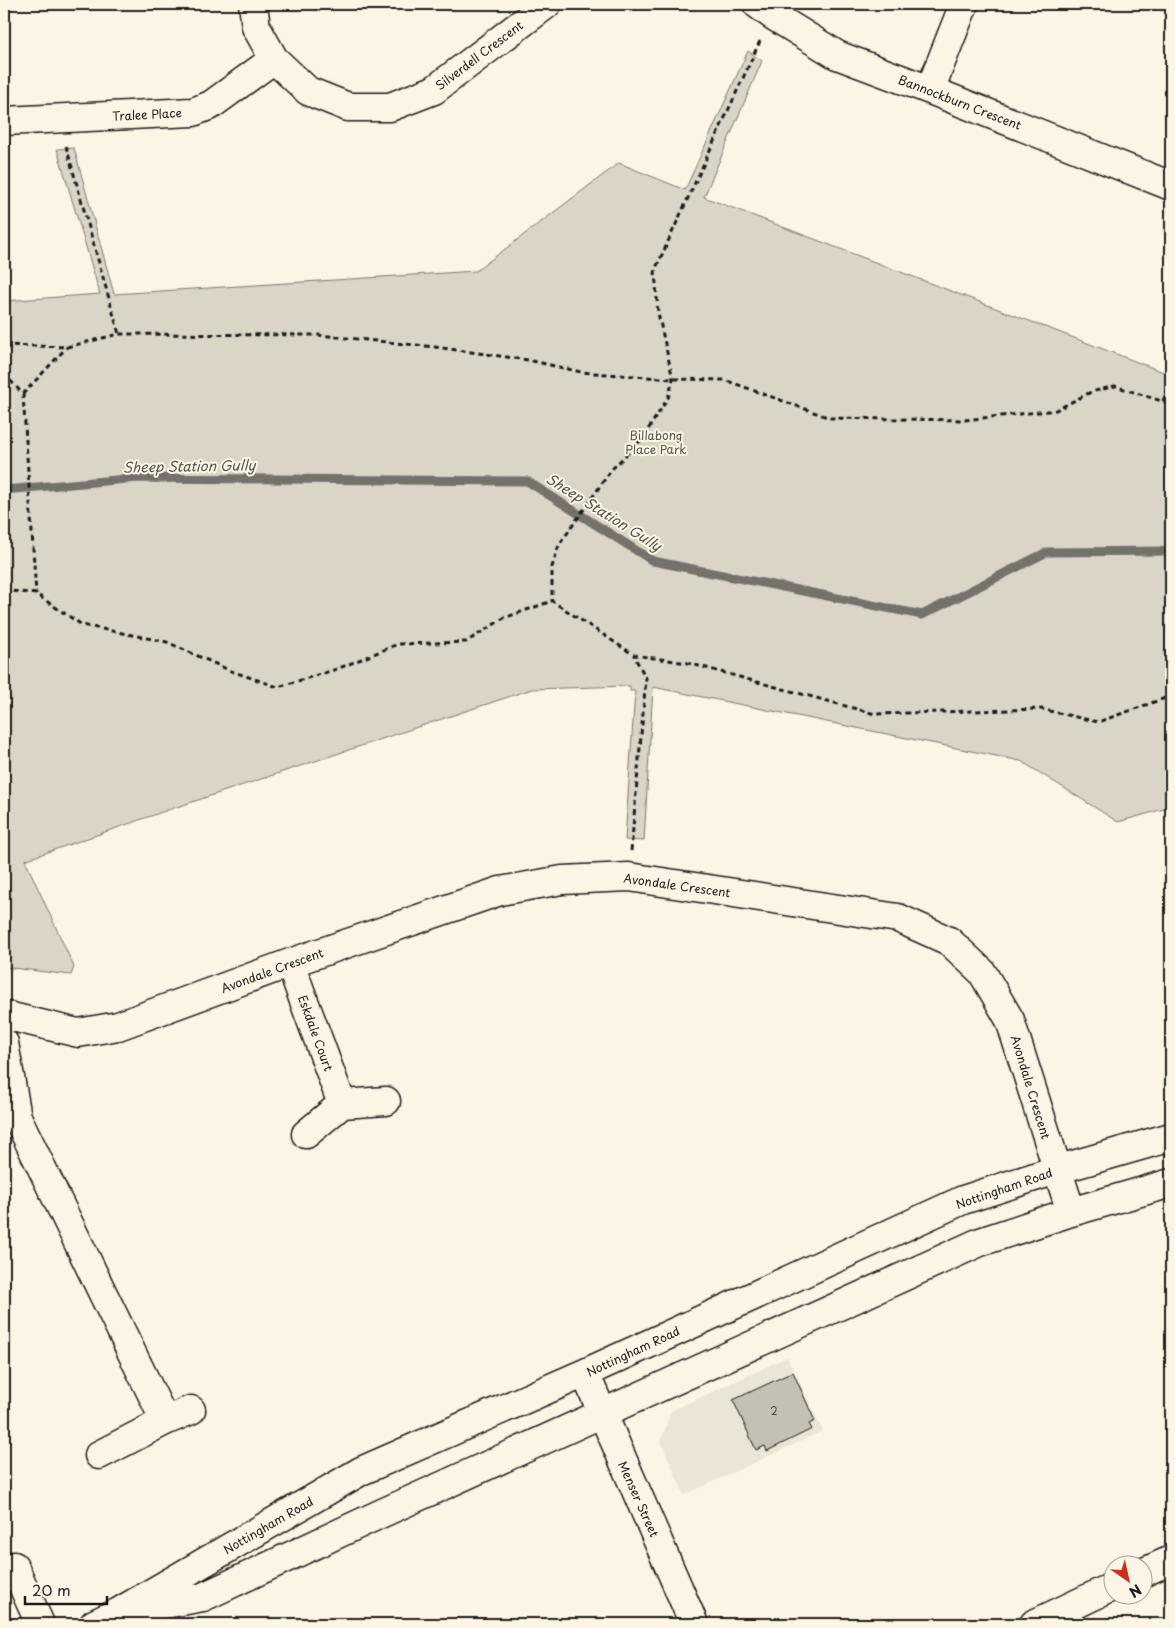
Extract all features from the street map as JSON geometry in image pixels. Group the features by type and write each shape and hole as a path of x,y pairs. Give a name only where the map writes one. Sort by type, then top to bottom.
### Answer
{"street":[{"name":"Silverdell Crescent","path":"253,4 256,27 274,59 308,91 348,107 390,107 434,90 547,4"},
{"path":"930,90 964,4"},
{"name":"Bannockburn Crescent","path":"764,9 837,55 1171,186"},
{"name":"Tralee Place","path":"4,120 193,112 211,105 274,59"},
{"name":"Avondale Crescent","path":"4,1015 78,1033 118,1026 290,963 500,891 562,880 629,877 898,918 949,940 982,972 1010,1020 1056,1170 1071,1212"},
{"name":"Eskdale Court","path":"290,963 342,1104"},
{"path":"4,1043 17,1117 165,1421"},
{"path":"306,1134 342,1104 386,1102"},
{"name":"Nottingham Road","path":"105,1619 361,1471 585,1373 963,1200 1056,1170 1171,1137"},
{"name":"Nottingham Road","path":"105,1619 203,1597 378,1514 980,1242 1071,1212 1171,1183"},
{"name":"Menser Street","path":"585,1373 694,1624"},
{"path":"99,1455 165,1421 191,1410"},
{"path":"1152,1569 1171,1560"},
{"path":"7,1561 40,1624"},
{"path":"1034,1624 1102,1592"}],"path":[{"path":"552,601 552,567 559,545 612,469 642,439 668,398 673,379 658,313 655,270 764,9"},
{"path":"58,119 119,334"},
{"path":"4,345 67,347 119,334 318,336 435,347 528,360 581,372 673,379 726,380 830,418 974,419 1056,410 1091,392 1115,386 1171,404"},
{"path":"23,394 67,347"},
{"path":"4,374 23,394 36,594"},
{"path":"1163,401 1171,381"},
{"path":"4,590 36,594 82,625 167,642 231,671 278,687 337,669 398,644 466,642 504,618 552,601"},
{"path":"552,601 634,655 688,663 875,714 1041,709 1098,722 1171,696"},
{"path":"629,877 646,678 634,655"}],"shaded area":[{"path":"787,1357 823,1431 684,1495 661,1441 671,1411"}],"green space":[{"name":"Billabong Place Park","path":"748,51 762,61 704,197 1166,373 1171,362 1171,807 1118,822 1021,761 653,687 644,841 625,840 635,691 630,691 630,686 532,689 168,810 25,860 74,967 71,975 4,967 4,301 100,294 57,149 74,148 114,294 476,271 619,163 685,190"}],"building":[{"path":"793,1372 815,1421 809,1424 812,1429 767,1451 765,1446 756,1450 733,1400"}],"waterway":[{"name":"Sheep Station Gully","path":"4,490 138,478 527,481 653,561 922,615 1047,552 1171,551"}]}
